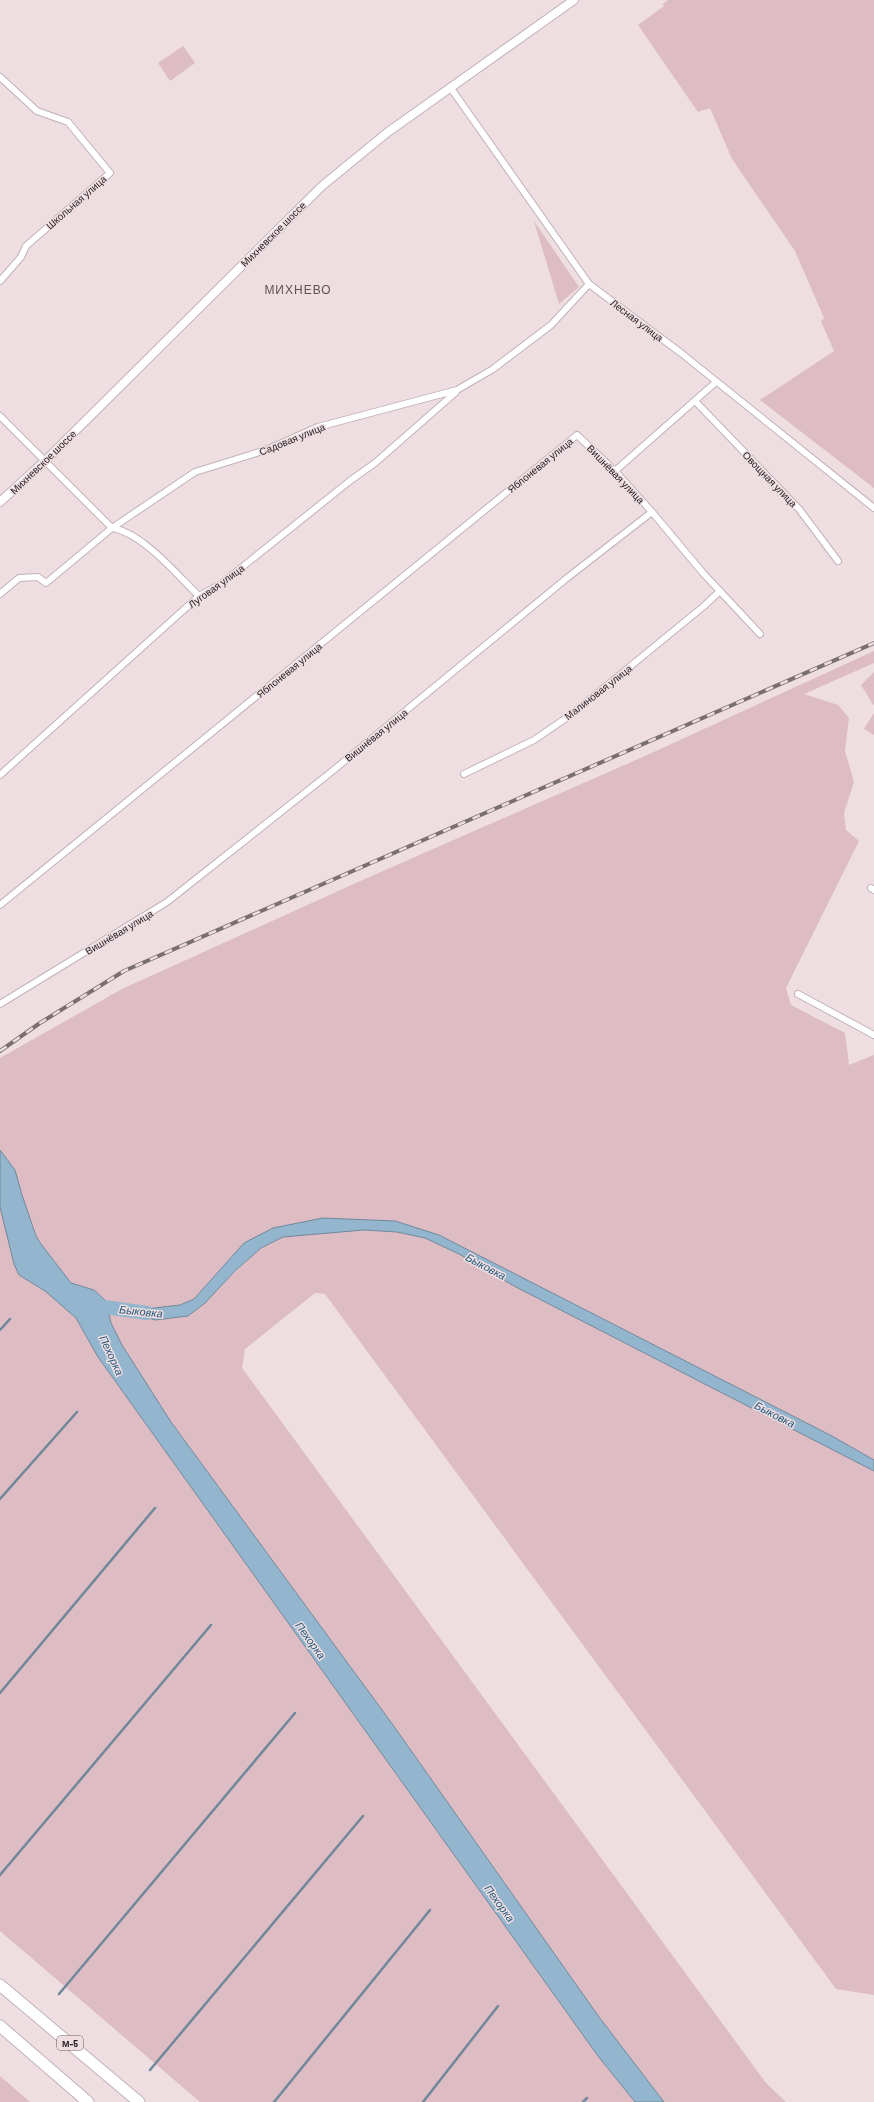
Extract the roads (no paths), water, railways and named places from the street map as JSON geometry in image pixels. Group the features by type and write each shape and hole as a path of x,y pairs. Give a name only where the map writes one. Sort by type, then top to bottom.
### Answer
{"highway":[{"name":"М-5","path":"0,1985 139,2102"},
{"path":"0,2026 88,2102"}],"street":[{"name":"Михневское шоссе","path":"0,502 45,461 309,197 388,132 574,0"},
{"name":"Школьная улица","path":"0,77 37,111 68,122 110,173 26,246 21,257 0,281"},
{"name":"Лесная улица","path":"450,87 589,284 716,382 874,508"},
{"name":"Садовая улица","path":"0,594 19,578 38,577 46,583 112,528 195,472 266,450 318,427 457,390 493,369 551,325 589,284"},
{"path":"615,471 716,382"},
{"name":"Луговая улица","path":"0,775 199,596 221,584 351,480 375,463 457,390"},
{"name":"Овощная улица","path":"695,401 799,509 838,561"},
{"path":"0,416 112,528 120,529 137,538 199,596"},
{"name":"Вишнёвая улица","path":"0,1004 167,902 330,773 567,578 652,512 615,471 577,435"},
{"name":"Яблоневая улица","path":"0,905 577,435"},
{"path":"652,512 720,591 760,634"},
{"name":"Малиновая улица","path":"464,774 534,740 572,714 704,606 720,591"},
{"path":"798,994 874,1035"}],"water":[{"name":"Пехорка","path":"0,1150 15,1170 36,1236 41,1244 71,1283 94,1290 106,1301 111,1323 122,1345 171,1422 393,1725 599,2017 664,2102 635,2102 598,2056 98,1357 76,1318 45,1291 19,1275 14,1264 0,1207"},
{"path":"323,1218 395,1221 439,1235 832,1436 874,1460 874,1471 514,1286 459,1254 425,1238 397,1232 364,1230 283,1237 261,1248 234,1272 205,1303 188,1316 155,1320 128,1311 180,1305 194,1299 244,1243 273,1228"}],"waterway":[{"name":"Быковка","path":"90,1305 147,1313"},
{"path":"0,1330 10,1319"},
{"path":"0,1499 77,1412"},
{"path":"0,1693 155,1508"},
{"path":"0,1875 211,1625"},
{"path":"59,1994 295,1713"},
{"path":"150,2070 363,1816"},
{"path":"274,2102 430,1910"},
{"path":"423,2102 498,2006"},
{"path":"583,2102 587,2098"}],"railway":[{"path":"0,1051 40,1023 124,971 874,643"}],"district":[{"name":"МИХНЕВО","path":"298,289"}]}
